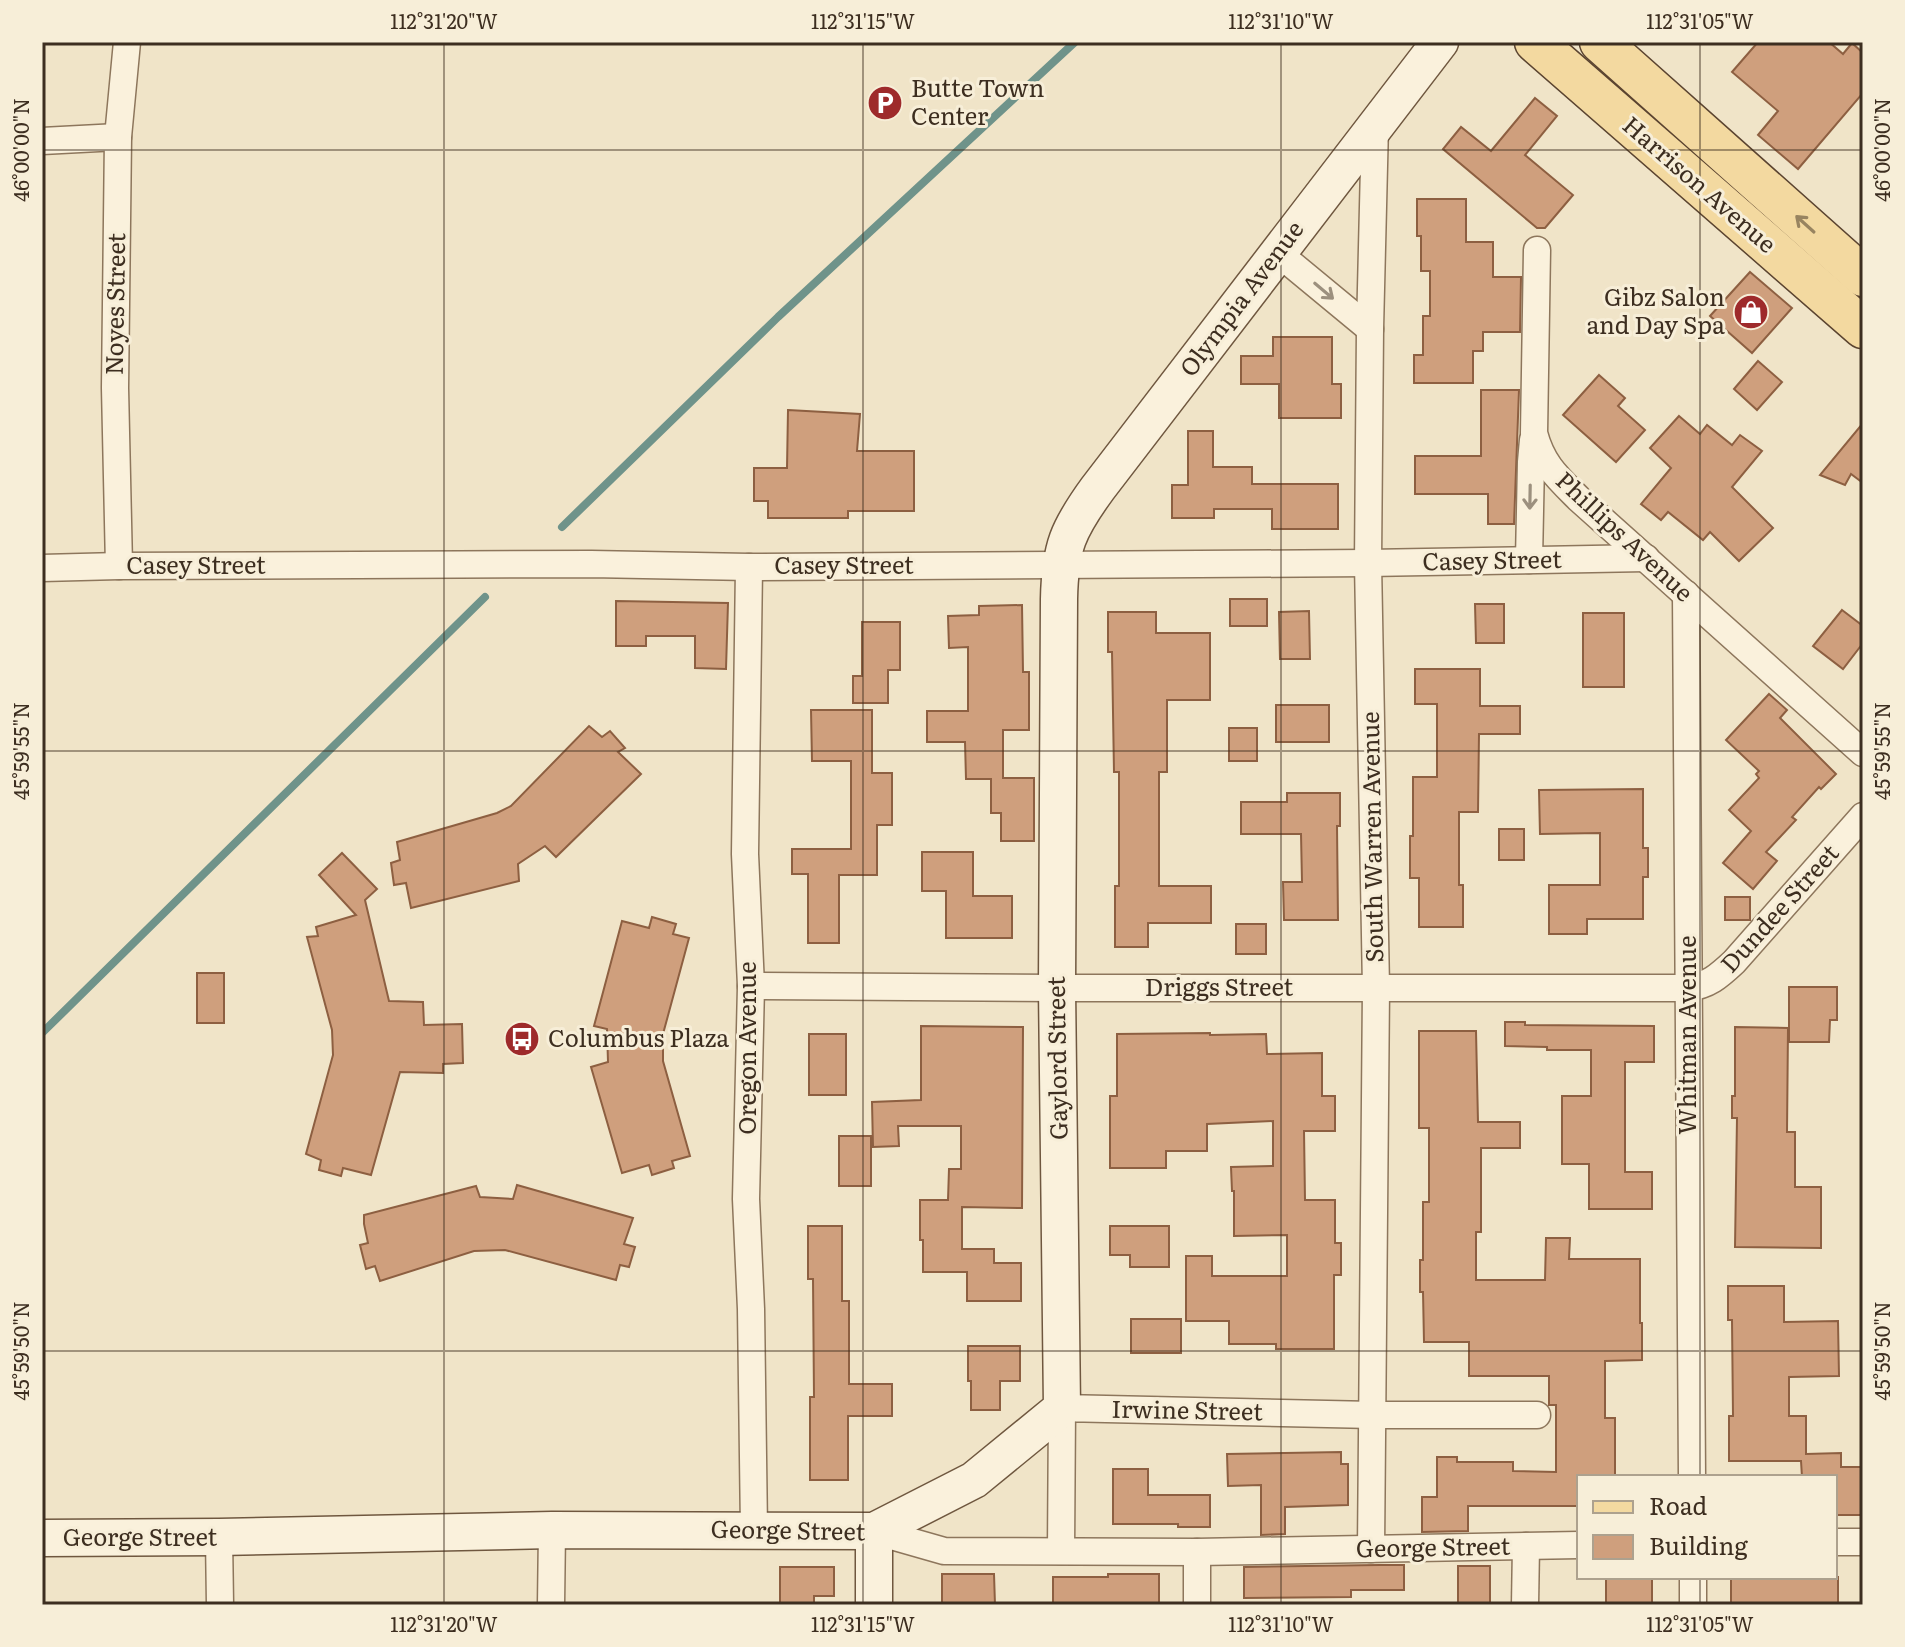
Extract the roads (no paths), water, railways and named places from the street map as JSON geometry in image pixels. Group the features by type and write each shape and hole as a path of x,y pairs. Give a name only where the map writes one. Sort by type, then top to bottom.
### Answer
{"main road":[{"name":"Harrison Avenue","path":"1535,42 1863,328"},
{"name":"Harrison Avenue","path":"1600,42 1863,276"}],"street":[{"name":"Noyes Street","path":"119,566 115,388 118,137 127,42"},
{"name":"Olympia Avenue","path":"1061,565 1070,531 1078,515 1440,42"},
{"name":"South Warren Avenue","path":"1371,1549 1376,988 1368,563 1375,125"},
{"path":"42,141 118,137"},
{"name":"Phillips Avenue","path":"1537,250 1534,433 1539,451 1557,478 1863,753"},
{"path":"1278,253 1370,329"},
{"path":"1529,560 1534,433"},
{"name":"Casey Street","path":"42,568 591,564 749,567 1646,558"},
{"name":"Gaylord Street","path":"1061,565 1057,988 1061,1551"},
{"name":"Oregon Avenue","path":"749,567 745,854 751,986 746,1199 754,1530"},
{"name":"Whitman Avenue","path":"1686,594 1692,1475"},
{"name":"Dundee Street","path":"1687,988 1700,987 1717,978 1734,962 1863,816"},
{"name":"Driggs Street","path":"751,986 1687,988"},
{"path":"874,1605 874,1531 974,1480 1062,1408"},
{"name":"Irwine Street","path":"1062,1408 1373,1415 1537,1415"},
{"path":"551,1605 552,1530"},
{"name":"George Street","path":"42,1538 754,1530 874,1531 944,1551 1197,1552 1577,1545"},
{"path":"219,1537 220,1605"},
{"path":"1837,1542 1863,1542"},
{"path":"1525,1605 1526,1546"},
{"path":"1197,1552 1197,1605"},
{"path":"1693,1579 1693,1605"}],"waterway":[{"path":"562,527 778,317 1075,42"},
{"path":"42,1033 485,597"}],"place":[{"name":"Butte Town Center","path":"885,103"},
{"name":"Gibz Salon and Day Spa","path":"1751,312"},
{"name":"Columbus Plaza","path":"522,1039"}]}
